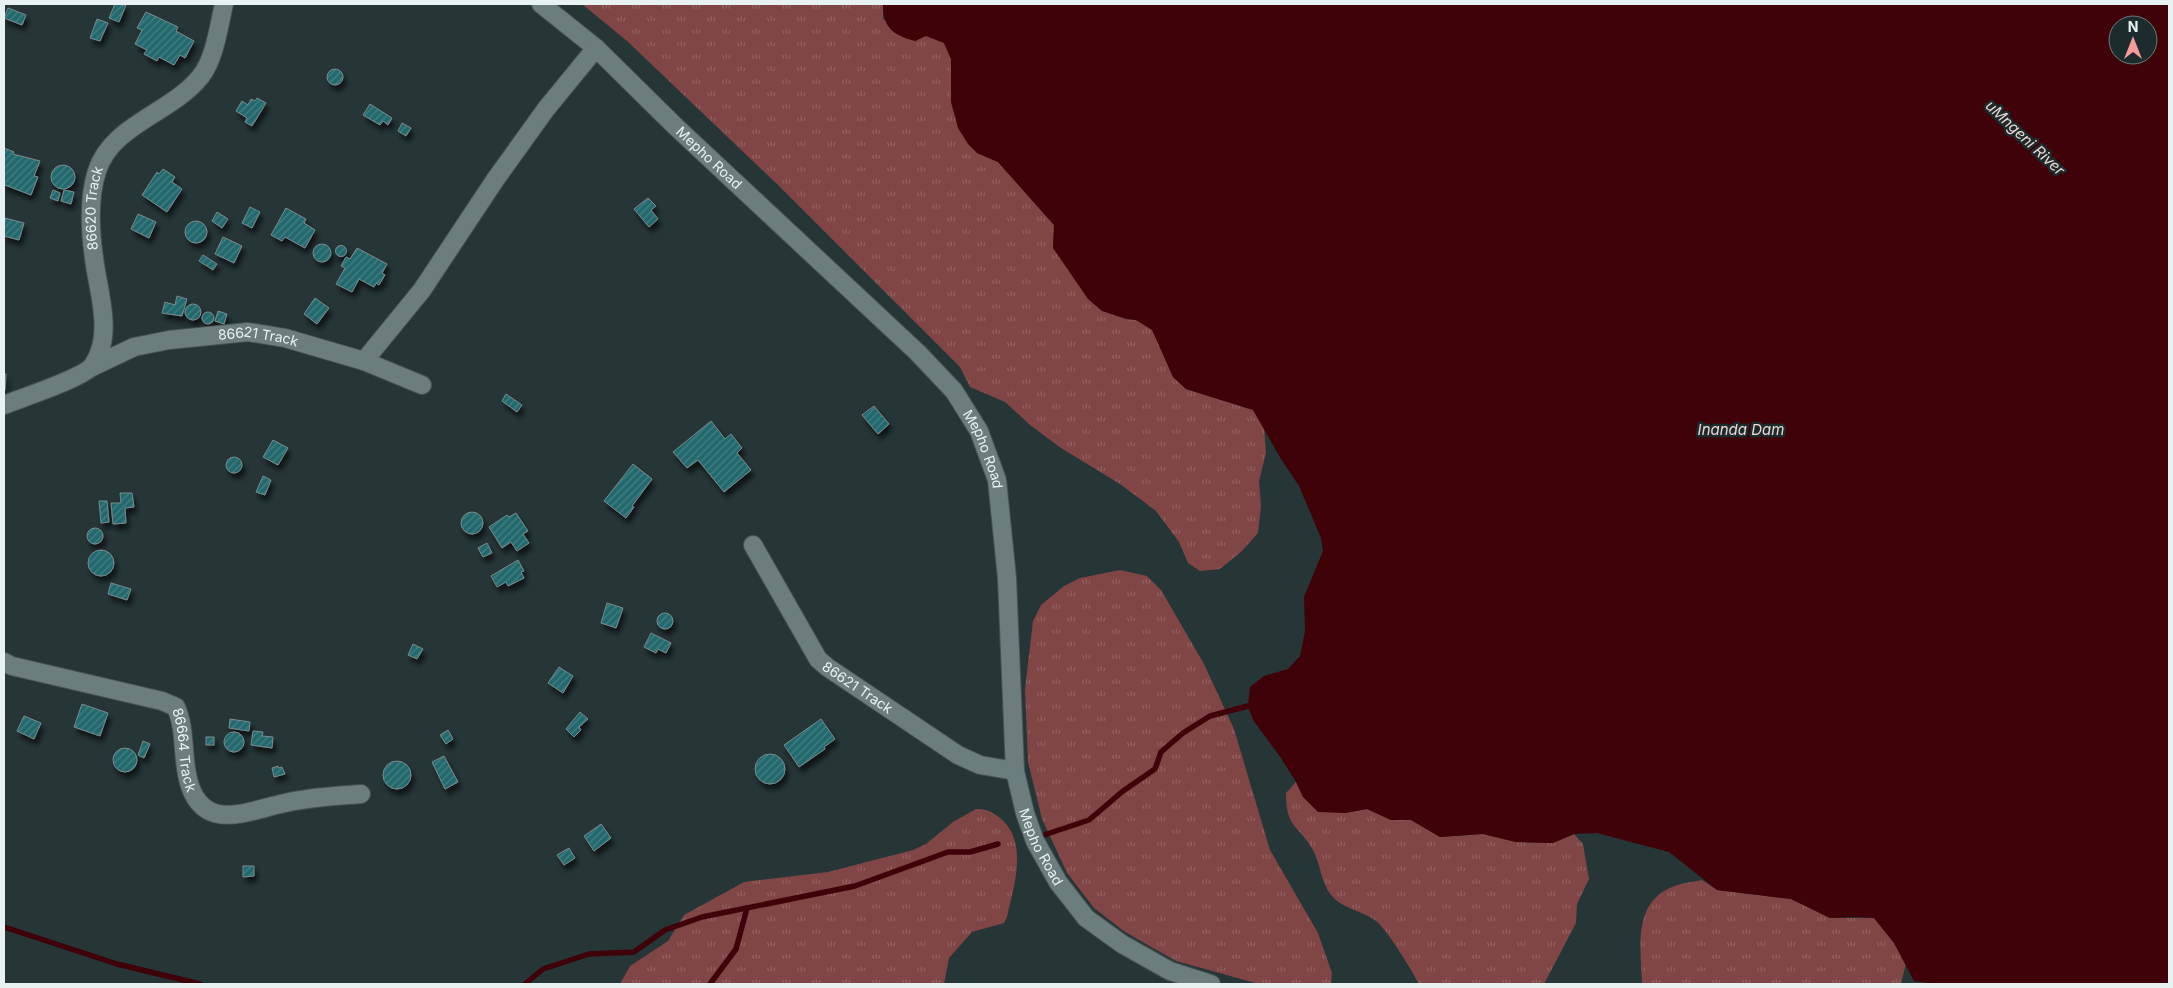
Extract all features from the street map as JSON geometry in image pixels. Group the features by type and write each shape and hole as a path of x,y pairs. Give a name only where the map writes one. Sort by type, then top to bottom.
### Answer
{"street":[{"name":"86620 Track","path":"92,367 103,346 104,322 93,256 90,207 97,172 108,149 129,131 185,92 202,74 215,43 224,4"},
{"name":"Mepho Road","path":"542,4 596,48 675,126 918,353 954,391 979,431 997,480 1006,578 1015,771 1024,813 1035,841 1058,882 1086,918 1122,944 1170,972 1211,984"},
{"path":"364,361 422,290 495,180 546,109 596,48"},
{"name":"86621 Track","path":"92,367 134,347 169,340 248,332 285,338 364,361 422,385"},
{"path":"4,405 65,382 92,367"},
{"name":"86621 Track","path":"753,545 818,659 827,667 958,755 980,765 1015,771"},
{"name":"86664 Track","path":"4,662 12,666 162,701 176,707 182,727 189,784 197,803 211,812 229,816 250,813 285,803 361,794"}],"green space":[{"path":"582,4 883,4 883,19 915,41 926,35 944,43 951,59 951,101 977,153 998,162 1054,225 1053,248 1126,319 1136,320 1153,330 1173,377 1186,389 1253,410 1264,427 1266,453 1259,481 1261,506 1258,533 1242,551 1220,569 1200,571 1188,563 1179,542 1156,511 1120,484 1061,448 1030,425 1005,402 970,387 960,367 778,185 627,41"},
{"path":"1120,570 1147,576 1161,590 1204,664 1234,729 1270,850 1318,933 1332,973 1331,984 1259,984 1176,961 1125,932 1094,908 1067,873 1042,819 1028,762 1025,689 1033,621 1041,605 1064,586 1080,578"},
{"path":"1296,782 1303,797 1345,813 1367,809 1391,820 1411,820 1440,837 1483,834 1516,842 1553,843 1574,834 1583,844 1589,879 1577,904 1576,923 1544,984 1419,984 1399,951 1380,925 1371,918 1342,904 1328,891 1313,850 1294,825 1288,813 1286,793"},
{"path":"976,809 991,812 1009,828 1017,851 1016,878 1004,923 972,932 949,958 944,984 620,984 630,966 668,941 684,915 744,882 828,872 913,850 926,844 953,822"},
{"path":"1702,880 1717,890 1791,899 1830,918 1874,918 1894,943 1906,963 1901,984 1642,984 1642,929 1650,904 1659,894 1672,887"}],"water":[{"name":"Inanda Dam","path":"883,4 2169,4 2169,984 1936,984 1914,981 1894,943 1874,918 1830,918 1791,899 1717,890 1669,852 1597,833 1574,834 1553,843 1516,842 1483,834 1440,837 1411,820 1391,820 1367,809 1345,813 1318,812 1303,797 1281,758 1253,720 1248,706 1250,687 1264,676 1288,669 1300,656 1305,631 1304,597 1323,551 1321,538 1299,486 1253,410 1186,389 1173,377 1152,330 1136,320 1126,319 1102,311 1088,299 1053,248 1054,225 998,162 977,153 968,144 958,128 951,102 951,59 944,43 926,36 915,41 901,36 887,25"}],"building":[{"path":"115,4 126,5 119,22 109,18"},
{"path":"8,8 26,15 22,25 4,18"},
{"path":"146,12 178,27 176,31 194,41 185,58 180,55 174,65 159,57 157,61 144,54 147,50 135,44 142,30 137,28"},
{"path":"97,19 108,23 100,41 90,38"},
{"path":"332,69 338,69 343,74 341,83 332,85 327,80 327,74"},
{"path":"257,98 266,103 252,126 245,122 247,118 236,111 242,101 248,105 251,99 255,101"},
{"path":"370,104 392,118 388,125 383,121 380,125 363,115"},
{"path":"402,123 411,128 406,136 398,131"},
{"path":"4,148 14,152 13,154 40,161 34,176 38,177 31,195 5,185 4,188"},
{"path":"63,165 72,168 75,177 72,186 63,189 54,186 51,177 54,168"},
{"path":"163,169 175,177 172,182 182,189 167,212 142,195 157,172 159,174"},
{"path":"53,190 60,193 58,201 50,198"},
{"path":"64,190 74,192 71,204 61,201"},
{"path":"648,198 656,206 651,210 658,219 649,227 634,209"},
{"path":"250,207 260,212 252,228 242,223"},
{"path":"286,208 306,219 304,223 315,230 305,248 285,237 282,241 271,235"},
{"path":"217,212 228,219 222,228 212,221"},
{"path":"138,214 156,222 149,238 131,229"},
{"path":"5,218 24,223 19,240 4,236"},
{"path":"196,221 204,224 207,232 204,240 196,243 188,240 185,232 188,224"},
{"path":"223,237 242,246 234,263 215,254"},
{"path":"318,244 326,244 331,249 329,260 318,262 313,257 313,249"},
{"path":"339,246 343,246 346,251 345,255 339,256 336,253 336,249"},
{"path":"357,248 387,264 382,273 385,275 379,285 376,283 374,287 359,279 352,292 336,284 345,268 341,266 346,257 350,259"},
{"path":"203,255 217,264 213,270 199,261"},
{"path":"177,296 187,299 182,316 162,313 165,302 175,305"},
{"path":"315,298 329,308 317,324 304,314"},
{"path":"193,304 199,306 201,312 199,318 193,320 187,318 185,312 187,306"},
{"path":"218,311 227,314 224,324 215,321"},
{"path":"206,312 210,312 214,318 210,324 206,324 202,320 202,316"},
{"path":"4,374 6,374 5,390 4,390"},
{"path":"506,394 522,405 517,412 502,401"},
{"path":"874,406 889,424 878,434 862,415"},
{"path":"711,421 725,439 731,434 742,448 737,453 751,470 724,492 698,460 687,468 673,452"},
{"path":"273,440 288,448 278,465 263,457"},
{"path":"234,457 240,459 242,465 240,471 234,473 228,471 226,465 228,459"},
{"path":"633,464 652,479 632,506 634,507 626,518 604,501"},
{"path":"263,476 271,480 265,495 256,492"},
{"path":"120,493 132,493 134,507 125,508 126,523 113,524 111,503 121,503"},
{"path":"99,501 107,501 109,522 101,523"},
{"path":"472,512 480,515 483,523 480,531 472,534 464,531 461,523 464,515"},
{"path":"516,513 528,531 523,534 529,543 517,551 511,542 502,548 489,527 507,515 509,517"},
{"path":"95,528 101,530 103,536 101,542 95,544 89,542 87,536 89,530"},
{"path":"487,543 492,553 483,557 478,548"},
{"path":"101,550 110,554 114,563 110,572 101,576 92,572 88,563 92,554"},
{"path":"518,560 524,571 521,572 524,578 508,586 506,582 497,587 491,576"},
{"path":"111,583 131,589 127,600 108,594"},
{"path":"607,603 623,608 616,628 601,623"},
{"path":"662,613 668,613 673,618 671,627 662,629 657,624 657,618"},
{"path":"651,633 671,643 666,653 658,649 656,653 644,647"},
{"path":"413,644 423,649 417,659 408,655"},
{"path":"559,667 573,676 563,693 548,683"},
{"path":"82,704 108,713 100,736 74,727"},
{"path":"580,712 588,719 579,727 581,730 574,737 566,729"},
{"path":"24,716 41,723 34,739 17,731"},
{"path":"230,719 250,722 249,731 229,728"},
{"path":"821,719 835,739 824,747 825,749 799,767 784,745"},
{"path":"448,730 453,739 446,744 440,735"},
{"path":"253,731 263,732 262,736 273,737 272,748 251,745"},
{"path":"230,732 238,732 244,738 244,746 238,752 230,752 224,746 224,738"},
{"path":"206,737 214,737 214,745 206,745"},
{"path":"143,741 150,744 144,758 138,755"},
{"path":"125,748 134,751 137,760 134,769 125,772 116,769 113,760 116,751"},
{"path":"770,754 781,758 785,769 781,780 770,784 759,780 755,769 759,758"},
{"path":"444,756 458,782 445,789 432,762"},
{"path":"397,761 407,765 411,775 407,785 397,789 387,785 383,775 387,765"},
{"path":"278,766 278,768 282,767 285,774 274,777 272,768"},
{"path":"601,824 611,838 594,851 584,836"},
{"path":"569,848 575,858 564,865 557,855"},
{"path":"243,866 254,866 254,876 243,877"}],"waterway":[{"path":"1044,835 1089,820 1123,791 1155,769 1161,752 1183,733 1210,716 1248,706"},
{"path":"525,984 543,969 589,954 634,952 665,930 702,917 855,886 948,852 970,852 998,844"},
{"path":"710,984 736,949 747,908"},
{"path":"4,927 117,964 200,984"}],"water label":[{"name":"uMngeni River","path":"2025,138"}]}
